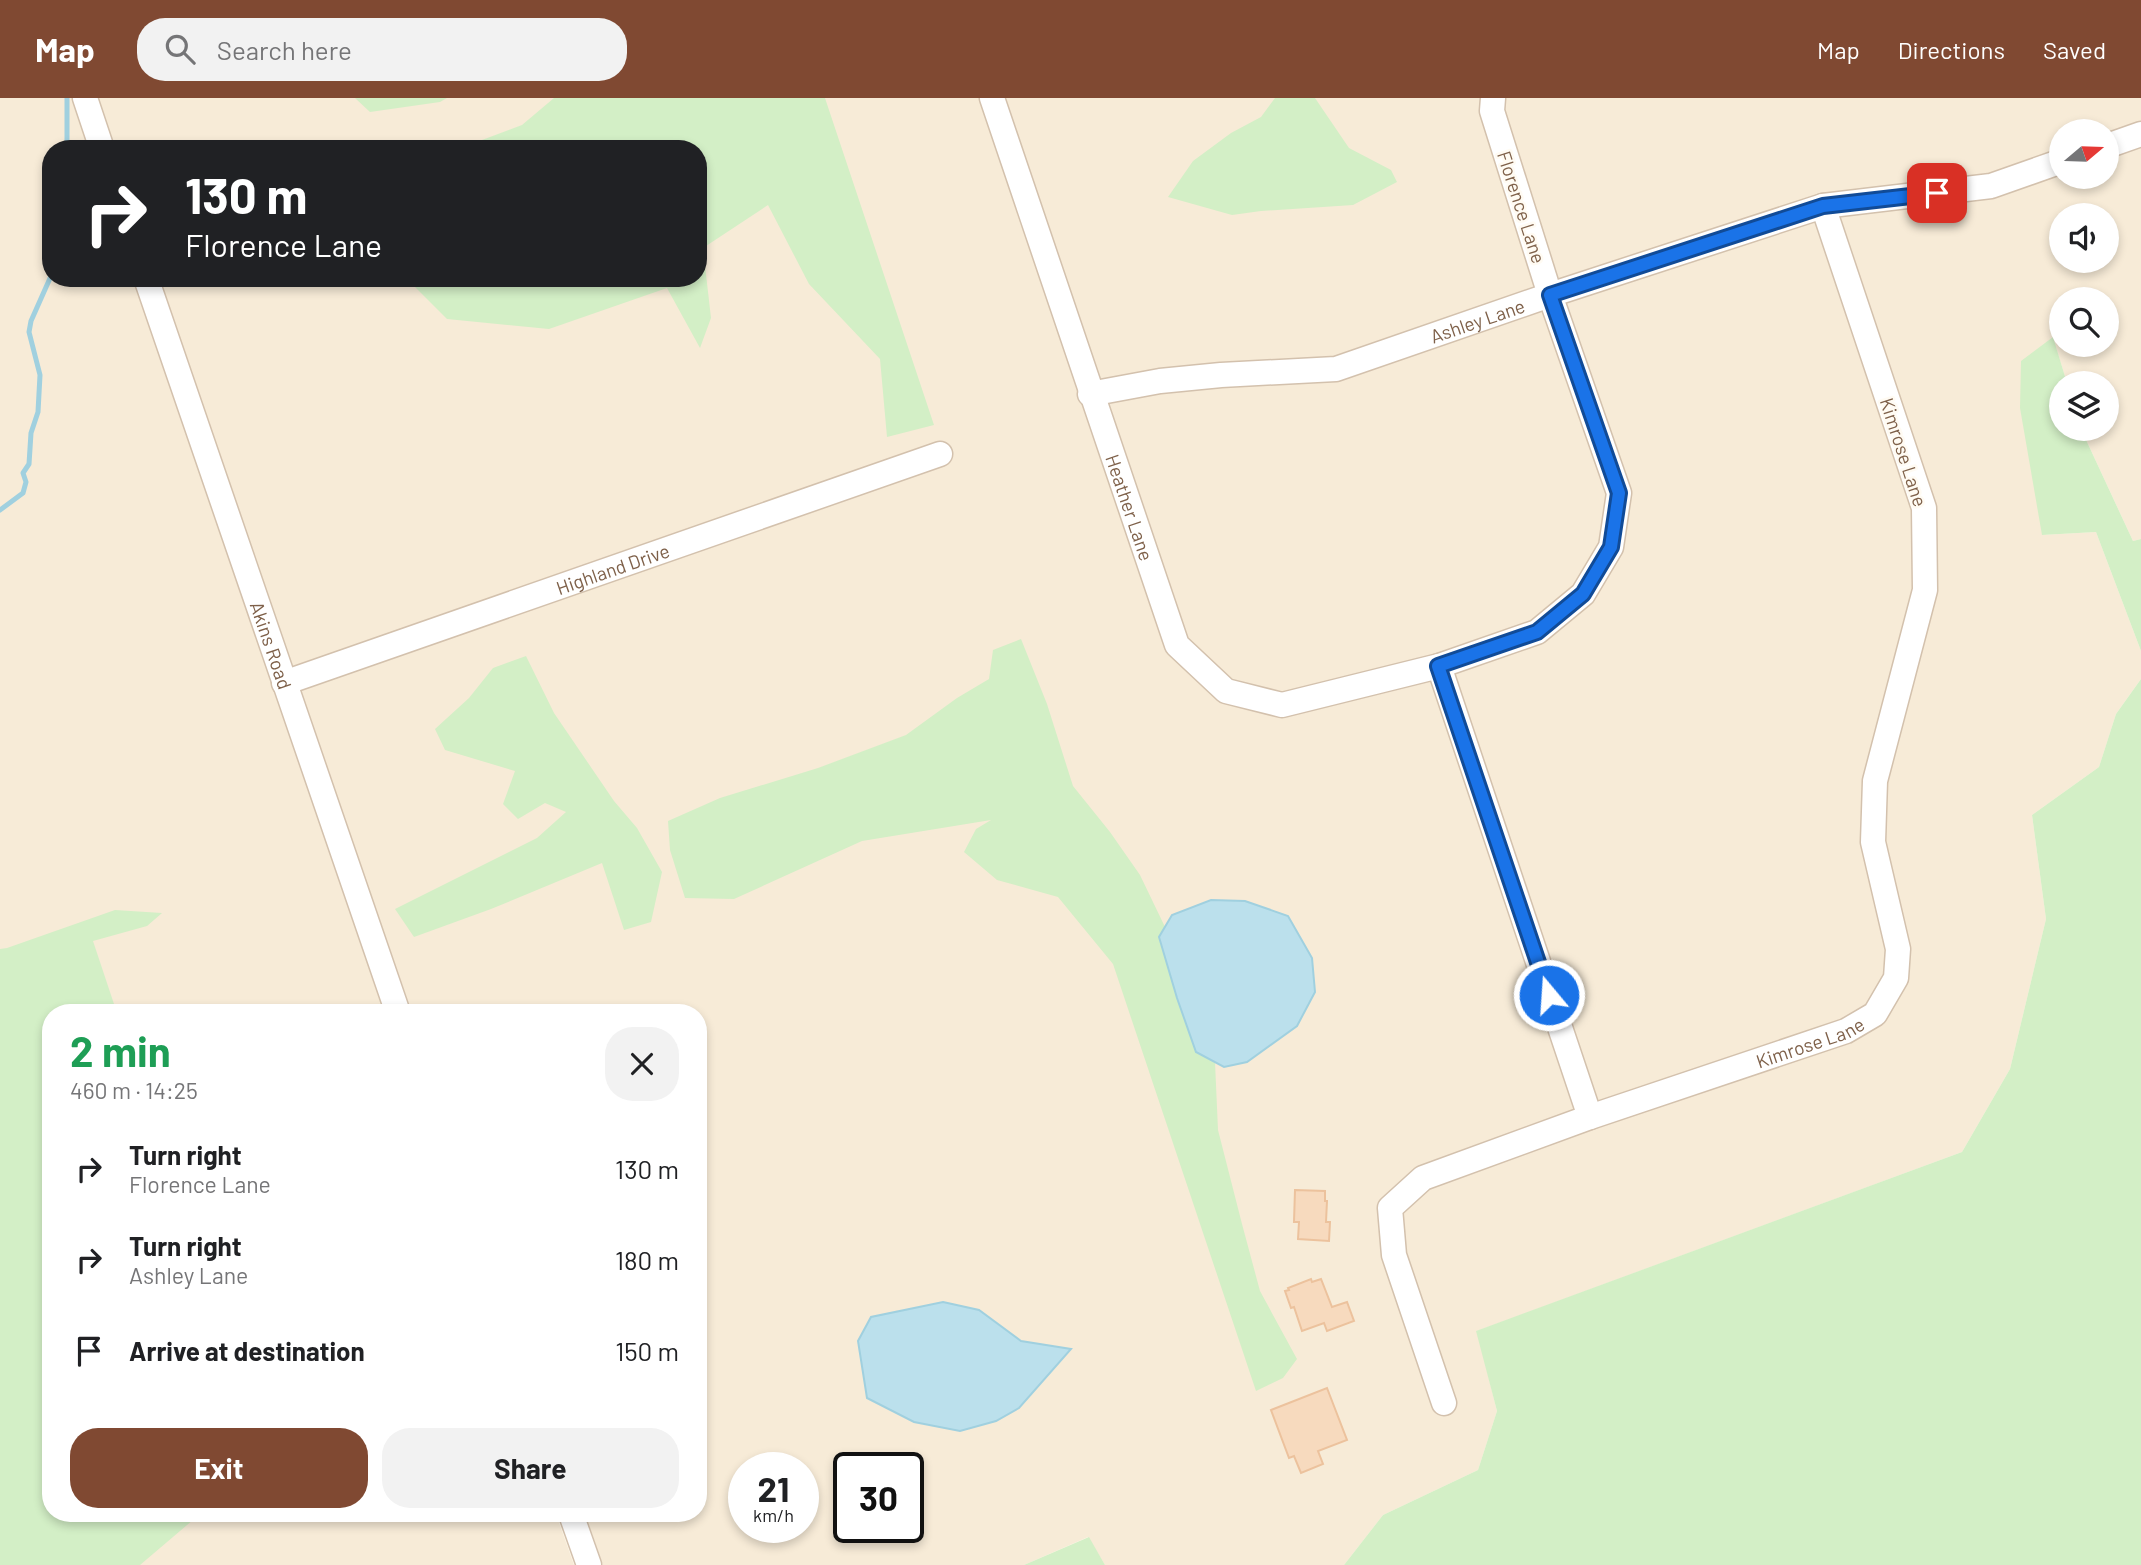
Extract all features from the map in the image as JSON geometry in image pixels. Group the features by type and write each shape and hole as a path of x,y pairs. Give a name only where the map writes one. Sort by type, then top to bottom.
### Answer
{"street":[{"path":"85,98 99,140"},
{"name":"Heather Lane","path":"992,98 1177,645 1226,691 1282,705 1438,666"},
{"name":"Florence Lane","path":"1438,666 1537,632 1583,594 1611,547 1619,493 1550,295 1492,111 1493,98"},
{"path":"2119,142 2141,134"},
{"name":"Ashley Lane","path":"1090,394 1184,379 1336,369 1550,295 1823,206 1991,186 2049,166"},
{"name":"Kimrose Lane","path":"1444,1403 1394,1255 1390,1208 1423,1178 1590,1117 1846,1031 1875,1014 1895,978 1898,949 1873,842 1875,781 1925,590 1924,508 1823,206"},
{"name":"Akins Road","path":"149,287 395,1004"},
{"name":"Highland Drive","path":"284,683 940,454"},
{"path":"1438,666 1590,1117"},
{"path":"574,1522 589,1565"}],"shaded area":[{"path":"0,98 76,98 90,140 42,140 42,287 140,287 381,1004 42,1004 42,1522 559,1522 574,1565 0,1565"},
{"path":"97,98 2141,98 2141,539 2133,541 2087,441 2119,441 2119,371 2063,371 2059,357 2119,357 2119,287 2049,287 2049,357 2052,357 2051,371 2049,371 2042,535 2096,532 2141,651 2141,679 2116,714 2099,767 2032,815 2046,919 2010,1069 1962,1152 1477,1331 1497,1411 1478,1470 1383,1515 1344,1565 1105,1565 1088,1537 1024,1565 603,1565 588,1522 707,1522 707,1004 409,1004 160,287 707,287 707,140 111,140"}],"green space":[{"path":"355,98 447,98 440,102 370,112"},
{"path":"554,98 825,98 934,425 887,437 880,359 809,284 768,205 707,245 707,140 482,140 522,125"},
{"path":"1275,98 1315,98 1349,148 1391,170 1397,182 1353,205 1232,215 1168,197 1193,161 1231,133 1261,117"},
{"path":"707,283 711,318 700,348 667,288 549,329 447,319 415,287 707,287"},
{"path":"2049,340 2049,357 2059,357 2063,371 2049,371 2049,441 2087,441 2133,541 2141,539 2141,651 2096,532 2042,535 2020,408 2021,361"},
{"path":"1021,639 1047,704 1073,786 1140,875 1165,927 1159,937 1196,1052 1215,1062 1218,1130 1260,1291 1297,1359 1283,1378 1256,1391 1113,964 1058,897 997,880 964,852 976,829 991,820 862,841 734,899 685,898 670,850 668,821 720,798 818,768 906,735 957,698 989,679 993,650"},
{"path":"526,656 554,713 614,801 637,828 662,872 651,922 624,930 602,863 491,909 414,937 395,909 537,838 566,812 545,803 518,819 503,804 515,771 445,750 435,729 469,698 493,668"},
{"path":"2141,679 2141,1565 1344,1565 1383,1515 1478,1470 1497,1411 1476,1331 1962,1152 2010,1069 2046,919 2032,815 2099,767 2116,714"},
{"path":"115,910 162,913 147,926 93,941 114,1004 42,1004 42,1522 191,1522 140,1565 0,1565 0,949"},
{"path":"1089,1537 1105,1565 1024,1565"}],"water":[{"path":"1211,900 1245,901 1288,916 1312,958 1315,992 1297,1026 1247,1062 1224,1067 1196,1052 1159,937 1172,915"},
{"path":"943,1302 979,1310 1021,1341 1071,1349 1019,1408 996,1421 960,1431 914,1422 867,1398 858,1341 871,1317"}],"building":[{"path":"1295,1190 1325,1191 1326,1222 1330,1222 1329,1241 1298,1239 1299,1222 1294,1222"},
{"path":"1311,1279 1312,1282 1321,1279 1332,1307 1347,1302 1354,1321 1327,1331 1324,1323 1302,1331 1285,1291"},
{"path":"1327,1388 1347,1440 1318,1451 1323,1464 1301,1473 1294,1456 1289,1458 1271,1410"}],"waterway":[{"path":"67,98 67,140"},
{"path":"0,510 23,493 26,482 23,473 29,464 31,433 38,412 40,375 29,332 46,287"}],"route":[{"path":"1549,995 1438,666 1537,632 1583,594 1611,547 1619,493 1550,295 1823,206 1937,193"}]}
